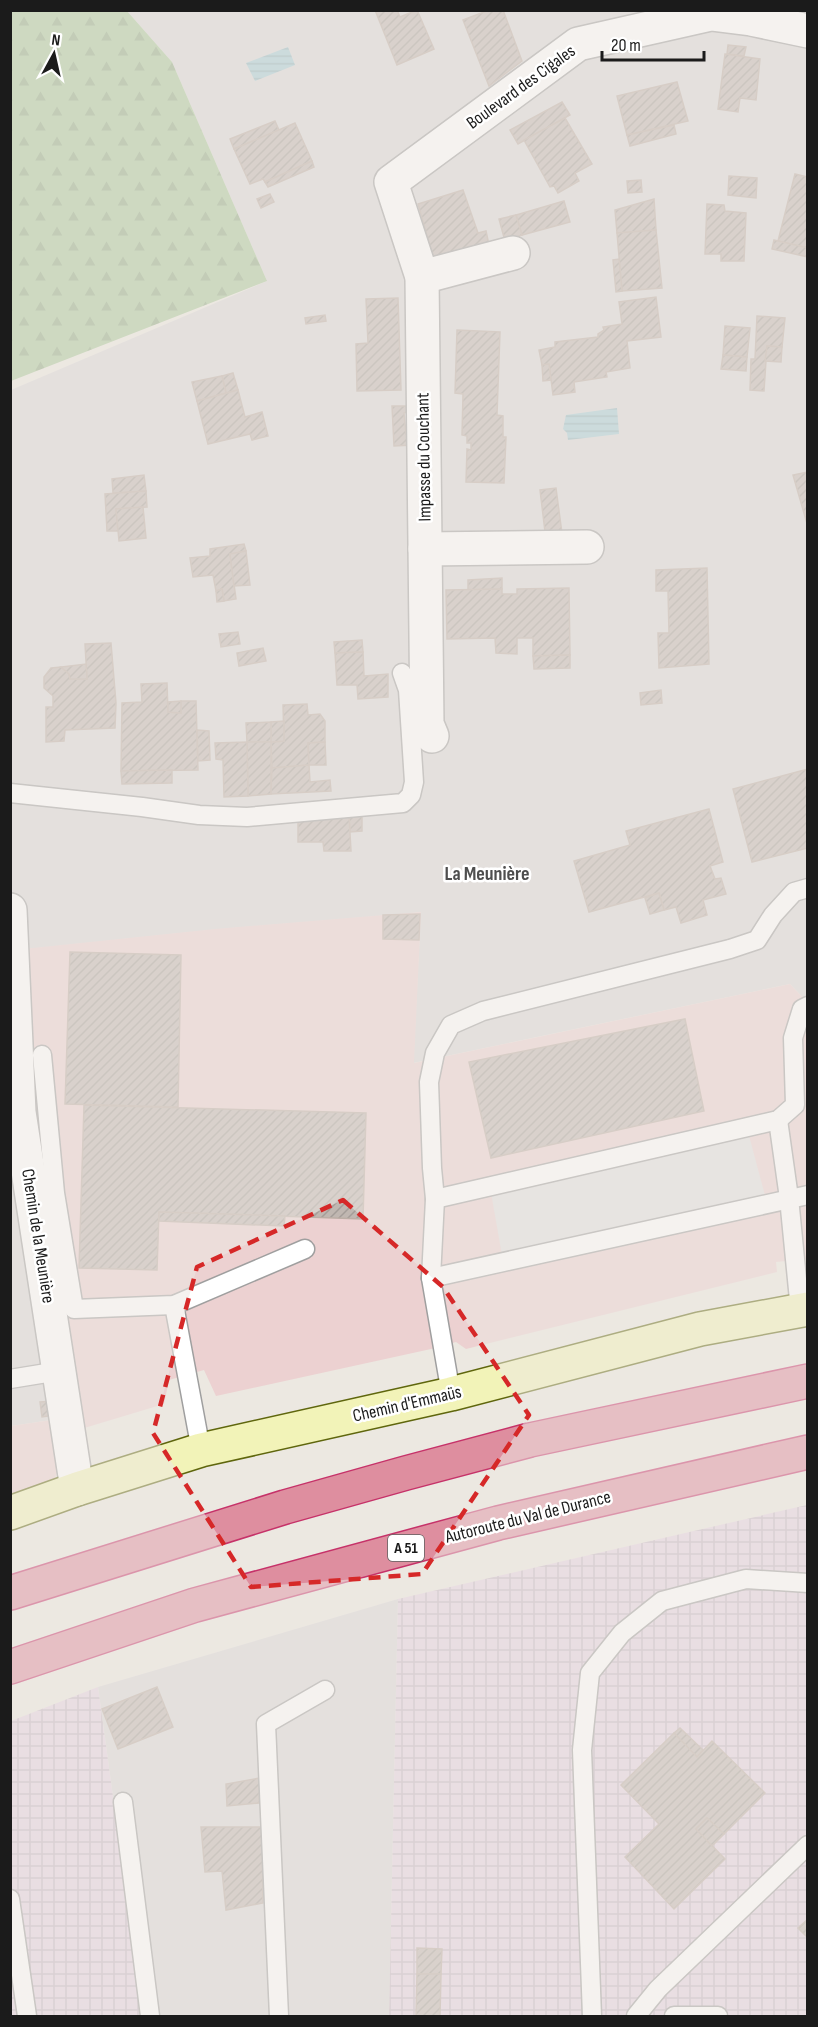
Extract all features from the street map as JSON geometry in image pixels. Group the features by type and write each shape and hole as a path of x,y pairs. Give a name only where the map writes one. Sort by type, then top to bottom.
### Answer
{"highway":[{"path":"10,1593 285,1507 530,1440 807,1382"},
{"name":"Autoroute du Val de Durance","path":"10,1667 195,1605 498,1523 807,1452"}],"street":[{"name":"Boulevard des Cigales","path":"391,182 578,44 711,14 807,31"},
{"name":"Impasse du Couchant","path":"391,182 422,277 428,724 432,736"},
{"path":"422,277 513,252"},
{"path":"425,549 587,547"},
{"name":"Chemin de la Meunière","path":"10,910 19,1112 77,1489"},
{"name":"Chemin d'Emmaüs","path":"10,1513 77,1489 201,1450 451,1394 700,1329 804,1310"}],"lane":[{"path":"10,793 131,805 199,815 247,817 403,803 411,795 414,782 408,690 402,673"},
{"path":"451,1394 431,1278 435,1199 429,1082 435,1053 451,1025 483,1011 730,949 757,940 773,915 794,892 807,888"},
{"path":"435,1199 778,1120 795,1105 793,1038 802,1009 807,1006"},
{"path":"42,1055 55,1192 75,1310 174,1305 305,1249"},
{"path":"778,1120 804,1310"},
{"path":"431,1278 807,1195"},
{"path":"174,1305 201,1450"},
{"path":"10,1379 59,1371"},
{"path":"592,2016 582,1750 590,1673 622,1633 662,1601 746,1579 807,1583"},
{"path":"279,2016 266,1724 325,1690"},
{"path":"123,1802 150,2016"},
{"path":"636,2016 658,1989 807,1845"},
{"path":"10,1899 27,2016"},
{"path":"675,2016 718,2016"}],"highlighted area":[{"path":"343,1200 443,1287 529,1415 422,1574 251,1587 153,1433 197,1267"}],"shaded area":[{"path":"127,11 807,11 807,1002 790,984 413,1063 421,912 11,952 11,390 267,281 172,62"},
{"path":"421,912 414,1063 790,984 807,1002 807,1259 776,1262 777,1272 466,1349 456,1342 216,1396 204,1370 169,1380 164,1404 81,1429 35,1164 23,949 215,929"},
{"path":"10,1059 58,1419 11,1426 10,1426"},
{"path":"747,1128 767,1203 503,1261 490,1187"},
{"path":"58,1419 59,1467 55,1478 47,1485 11,1499 11,1426"},
{"path":"807,1505 807,2016 389,2016 398,1599"},
{"path":"398,1599 389,2016 143,2016 98,1687"},
{"path":"98,1687 143,2016 11,2016 11,1721"}],"green space":[{"path":"11,10 127,11 172,62 267,281 11,381"}],"water":[{"path":"288,47 295,65 255,81 246,63"},
{"path":"617,408 619,434 568,440 567,433 563,429 566,415"}],"building":[{"path":"375,10 397,10 400,17 417,10 434,49 397,65"},
{"path":"489,10 503,10 522,61 489,86 463,20"},
{"path":"728,45 746,47 744,56 727,54"},
{"path":"725,54 760,59 756,100 740,98 738,112 718,109"},
{"path":"677,82 688,121 627,135 617,96"},
{"path":"562,102 570,115 518,144 510,130"},
{"path":"565,118 592,164 575,173 579,181 558,193 554,186 550,187 524,140"},
{"path":"275,121 279,130 234,149 230,139"},
{"path":"295,123 312,161 265,182 263,179 250,184 234,149"},
{"path":"674,125 676,134 630,146 627,135"},
{"path":"312,161 314,167 268,187 265,182"},
{"path":"795,174 808,177 808,248 778,241"},
{"path":"729,176 757,178 756,198 728,195"},
{"path":"641,180 642,192 628,193 627,181"},
{"path":"463,190 478,233 486,231 489,245 434,260 418,204"},
{"path":"270,194 274,202 261,208 257,199"},
{"path":"654,199 656,230 617,233 615,210"},
{"path":"564,201 570,222 522,235 516,215"},
{"path":"707,204 724,205 725,211 746,213 744,261 721,261 721,254 705,254"},
{"path":"516,215 522,235 505,241 499,219"},
{"path":"656,230 662,288 622,291 617,233"},
{"path":"774,240 808,248 808,257 772,249"},
{"path":"619,259 622,291 616,292 613,260"},
{"path":"656,297 661,337 627,341 630,368 606,372 607,377 574,382 575,392 553,395 549,364 542,365 539,350 555,347 555,342 598,337 598,334 604,330 603,327 622,324 619,302"},
{"path":"398,298 401,390 357,391 356,344 368,343 366,299"},
{"path":"325,315 326,321 306,324 305,318"},
{"path":"757,316 785,318 782,347 767,346 764,391 750,390 751,359 755,359"},
{"path":"725,326 750,328 747,357 723,355"},
{"path":"457,330 500,332 497,415 503,416 503,437 506,437 504,483 466,482 467,449 471,450 471,443 467,443 467,436 462,435 463,394 455,393"},
{"path":"767,346 782,347 781,362 765,361"},
{"path":"723,355 747,357 746,371 721,369"},
{"path":"549,364 551,380 543,381 542,365"},
{"path":"233,373 238,390 226,393 222,376"},
{"path":"222,376 226,393 197,401 192,382"},
{"path":"238,390 245,417 262,412 268,436 252,440 250,434 208,444 197,401"},
{"path":"392,406 406,406 407,412 404,413 406,434 412,434 413,445 394,446"},
{"path":"808,472 808,527 793,475"},
{"path":"144,475 146,491 113,493 112,479"},
{"path":"556,488 563,541 546,540 540,490"},
{"path":"146,491 147,507 116,509 118,531 107,531 105,494"},
{"path":"143,507 146,538 119,541 116,509"},
{"path":"244,544 246,551 230,554 236,599 224,601 222,589 216,591 213,575 193,577 190,558 210,556 210,549"},
{"path":"246,551 250,585 234,586 230,554"},
{"path":"707,568 709,664 659,668 658,633 669,633 668,591 656,591 656,570"},
{"path":"502,578 502,589 468,590 468,580"},
{"path":"569,588 570,655 533,656 533,638 517,638 517,654 496,653 495,638 447,639 446,590 502,589 502,594 517,594 517,589"},
{"path":"222,589 224,601 217,602 216,591"},
{"path":"238,632 240,644 221,647 219,634"},
{"path":"362,640 363,652 335,653 334,642"},
{"path":"111,643 116,703 115,728 65,730 64,741 46,742 46,707 53,707 53,696 44,688 44,677 51,668 61,667 69,674 70,679 87,679 85,644"},
{"path":"263,648 266,661 239,666 237,653"},
{"path":"363,652 364,676 388,674 388,697 358,699 357,685 337,685 335,653"},
{"path":"570,655 570,668 534,669 533,656"},
{"path":"86,664 87,679 70,679 69,674 61,667"},
{"path":"167,683 168,712 181,713 181,701 196,701 198,770 121,771 122,703 142,702 141,684"},
{"path":"661,690 662,703 641,705 640,693"},
{"path":"181,701 181,713 168,712 168,702"},
{"path":"307,704 308,715 320,714 325,721 325,742 308,743 309,765 272,768 271,742 284,741 283,705"},
{"path":"284,721 284,741 271,742 271,722"},
{"path":"271,722 271,742 247,742 246,723"},
{"path":"197,730 209,731 210,760 198,761"},
{"path":"247,742 271,742 271,794 248,796"},
{"path":"247,742 248,796 224,797 223,760 216,759 215,743"},
{"path":"325,742 326,765 309,765 308,743"},
{"path":"309,765 310,782 330,780 331,791 271,794 272,768"},
{"path":"808,769 808,848 752,862 733,789"},
{"path":"172,770 172,783 122,784 121,771"},
{"path":"709,809 723,862 710,866 715,879 721,878 726,894 703,900 707,915 681,923 676,907 664,910 659,893 589,912 574,861 630,845 626,831"},
{"path":"349,816 362,816 362,831 350,832"},
{"path":"349,816 351,851 324,851 323,842 298,842 298,818"},
{"path":"659,893 664,910 650,914 645,898"},
{"path":"420,914 419,940 383,939 383,915"},
{"path":"70,952 181,955 178,1107 65,1104"},
{"path":"685,1019 704,1111 491,1158 469,1062"},
{"path":"84,1105 366,1113 363,1219 159,1212 157,1270 79,1268"},
{"path":"159,1212 285,1216 284,1226 159,1221"},
{"path":"54,1401 55,1415 42,1417 40,1402"},
{"path":"157,1687 173,1727 118,1749 102,1709"},
{"path":"680,1728 703,1750 697,1757 674,1733"},
{"path":"674,1733 697,1757 712,1741 765,1793 724,1834 707,1818 696,1829 725,1859 674,1909 625,1857 659,1824 621,1785"},
{"path":"260,1778 259,1803 227,1806 226,1784"},
{"path":"707,1818 724,1834 712,1846 696,1829"},
{"path":"201,1827 262,1827 263,1903 226,1910 222,1871 205,1872"},
{"path":"808,1919 808,1938 798,1928"},
{"path":"417,1948 442,1949 441,1974 417,1974"},
{"path":"417,1974 441,1974 440,2016 416,2016"}],"district":[{"name":"La Meunière","path":"487,874"}]}
